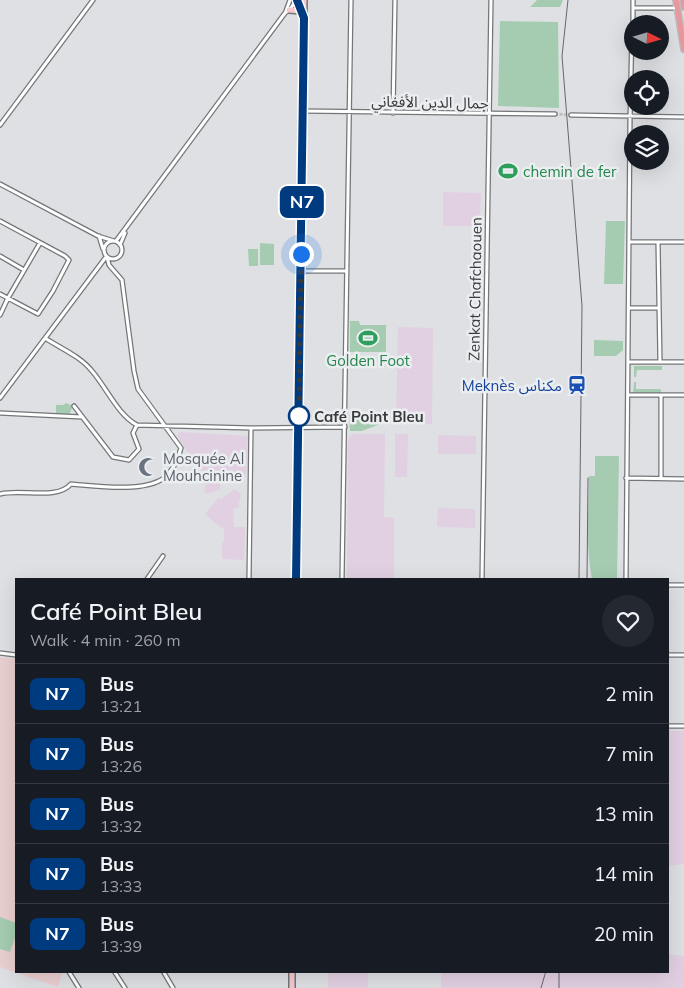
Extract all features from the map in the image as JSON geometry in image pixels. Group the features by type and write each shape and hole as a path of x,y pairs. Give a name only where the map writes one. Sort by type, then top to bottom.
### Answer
{"main road":[{"path":"296,0 304,18"},
{"path":"296,578 304,111 304,0"},
{"path":"676,0 684,49"},
{"path":"683,0 684,7"},
{"path":"287,11 301,10"},
{"path":"292,973 292,988"}],"street":[{"path":"0,125 93,0"},
{"path":"287,11 290,0"},
{"path":"104,251 105,244 115,241 126,230 296,0"},
{"path":"342,578 350,0"},
{"path":"393,113 395,0"},
{"name":"Zenkat Chafchaouen","path":"482,578 491,0"},
{"path":"633,0 633,15"},
{"path":"633,8 677,8"},
{"name":"جمال الدين الأفغاني","path":"304,111 555,114"},
{"path":"571,115 624,115"},
{"path":"626,578 630,115 684,117"},
{"path":"0,184 98,236 115,241 120,245"},
{"path":"0,221 65,256 69,260 53,291 37,314 0,294"},
{"path":"106,257 117,258 121,254 120,245 126,230"},
{"path":"0,494 18,491 56,493 71,484 113,487 152,484 165,477 172,470 181,448 138,389 123,284 121,277 109,265 98,236"},
{"path":"630,242 684,242"},
{"path":"658,242 660,362"},
{"path":"0,316 8,298 40,243"},
{"path":"0,256 24,270"},
{"path":"0,398 106,257"},
{"path":"112,259 112,268"},
{"path":"301,270 346,271"},
{"path":"629,308 658,308"},
{"path":"45,338 87,365 129,420 137,424 251,428 344,427"},
{"path":"628,362 684,362"},
{"path":"628,395 684,395"},
{"path":"661,395 661,478"},
{"path":"74,406 113,457 116,458 129,460 139,449 133,433 137,424"},
{"path":"0,413 83,417"},
{"path":"250,578 251,428"},
{"path":"626,478 684,479"},
{"path":"148,578 163,556"},
{"path":"669,585 684,585"},
{"path":"0,653 15,655"},
{"path":"669,655 684,655"},
{"path":"669,726 684,726"},
{"path":"70,973 79,988"},
{"path":"115,973 125,988"},
{"path":"164,973 174,988"}],"shaded area":[{"path":"443,192 481,193 480,226 443,226"},
{"path":"398,327 433,328 432,424 396,424"},
{"path":"179,432 248,436 246,475 220,474 220,489 208,494 204,492 208,475 199,468 177,436"},
{"path":"353,434 385,434 384,517 394,518 394,578 347,578 348,439"},
{"path":"395,434 408,434 407,477 395,477"},
{"path":"438,435 476,436 476,454 438,454"},
{"path":"235,489 241,494 238,508 233,509 234,527 245,527 244,560 222,559 224,528 220,527 205,514 219,497 221,499"},
{"path":"438,508 475,509 475,528 437,527"},
{"path":"0,657 15,659 15,972 0,967"},
{"path":"669,731 684,731 684,864 669,866"},
{"path":"669,954 684,956 684,988 441,988 441,973 669,973"},
{"path":"17,973 62,973 58,987"},
{"path":"328,973 368,973 368,988 328,988"}],"green space":[{"path":"537,0 563,0 560,7 530,7"},
{"path":"500,21 558,22 559,108 498,106"},
{"path":"606,221 625,221 623,284 604,284"},
{"path":"260,243 274,244 274,265 260,265"},
{"path":"248,249 258,249 258,266 249,266"},
{"name":"Golden Foot","path":"350,321 359,321 360,325 386,325 386,352 350,352"},
{"path":"594,340 623,341 623,350 616,356 594,356"},
{"path":"634,366 662,366 662,370 637,370 636,377 634,377"},
{"path":"634,382 636,382 636,389 661,389 661,393 633,393"},
{"path":"66,403 73,406 69,415 56,413 56,405"},
{"path":"378,414 378,416 385,416 385,422 362,431 350,431 349,415"},
{"path":"595,456 619,456 617,578 592,578 588,541 589,476 595,476"},
{"path":"0,917 15,923 15,938 10,952 0,949"}],"tunnel":[{"path":"555,114 571,115"}],"railway":[{"path":"568,0 562,56 582,306 579,578"},
{"path":"587,578 588,478"},
{"path":"541,988 545,973"},
{"path":"559,973 559,988"}],"bus line":[{"name":"N7","path":"296,578 304,111 304,18 297,0"}],"place":[{"name":"chemin de fer","path":"508,171"},
{"name":"Golden Foot","path":"368,338"},
{"name":"Meknès مكناس","path":"577,385"},
{"name":"Café Point Bleu","path":"299,416"},
{"name":"Mosquée Al Mouhcinine","path":"148,467"}],"route":[{"path":"299,416 301,254"}]}
